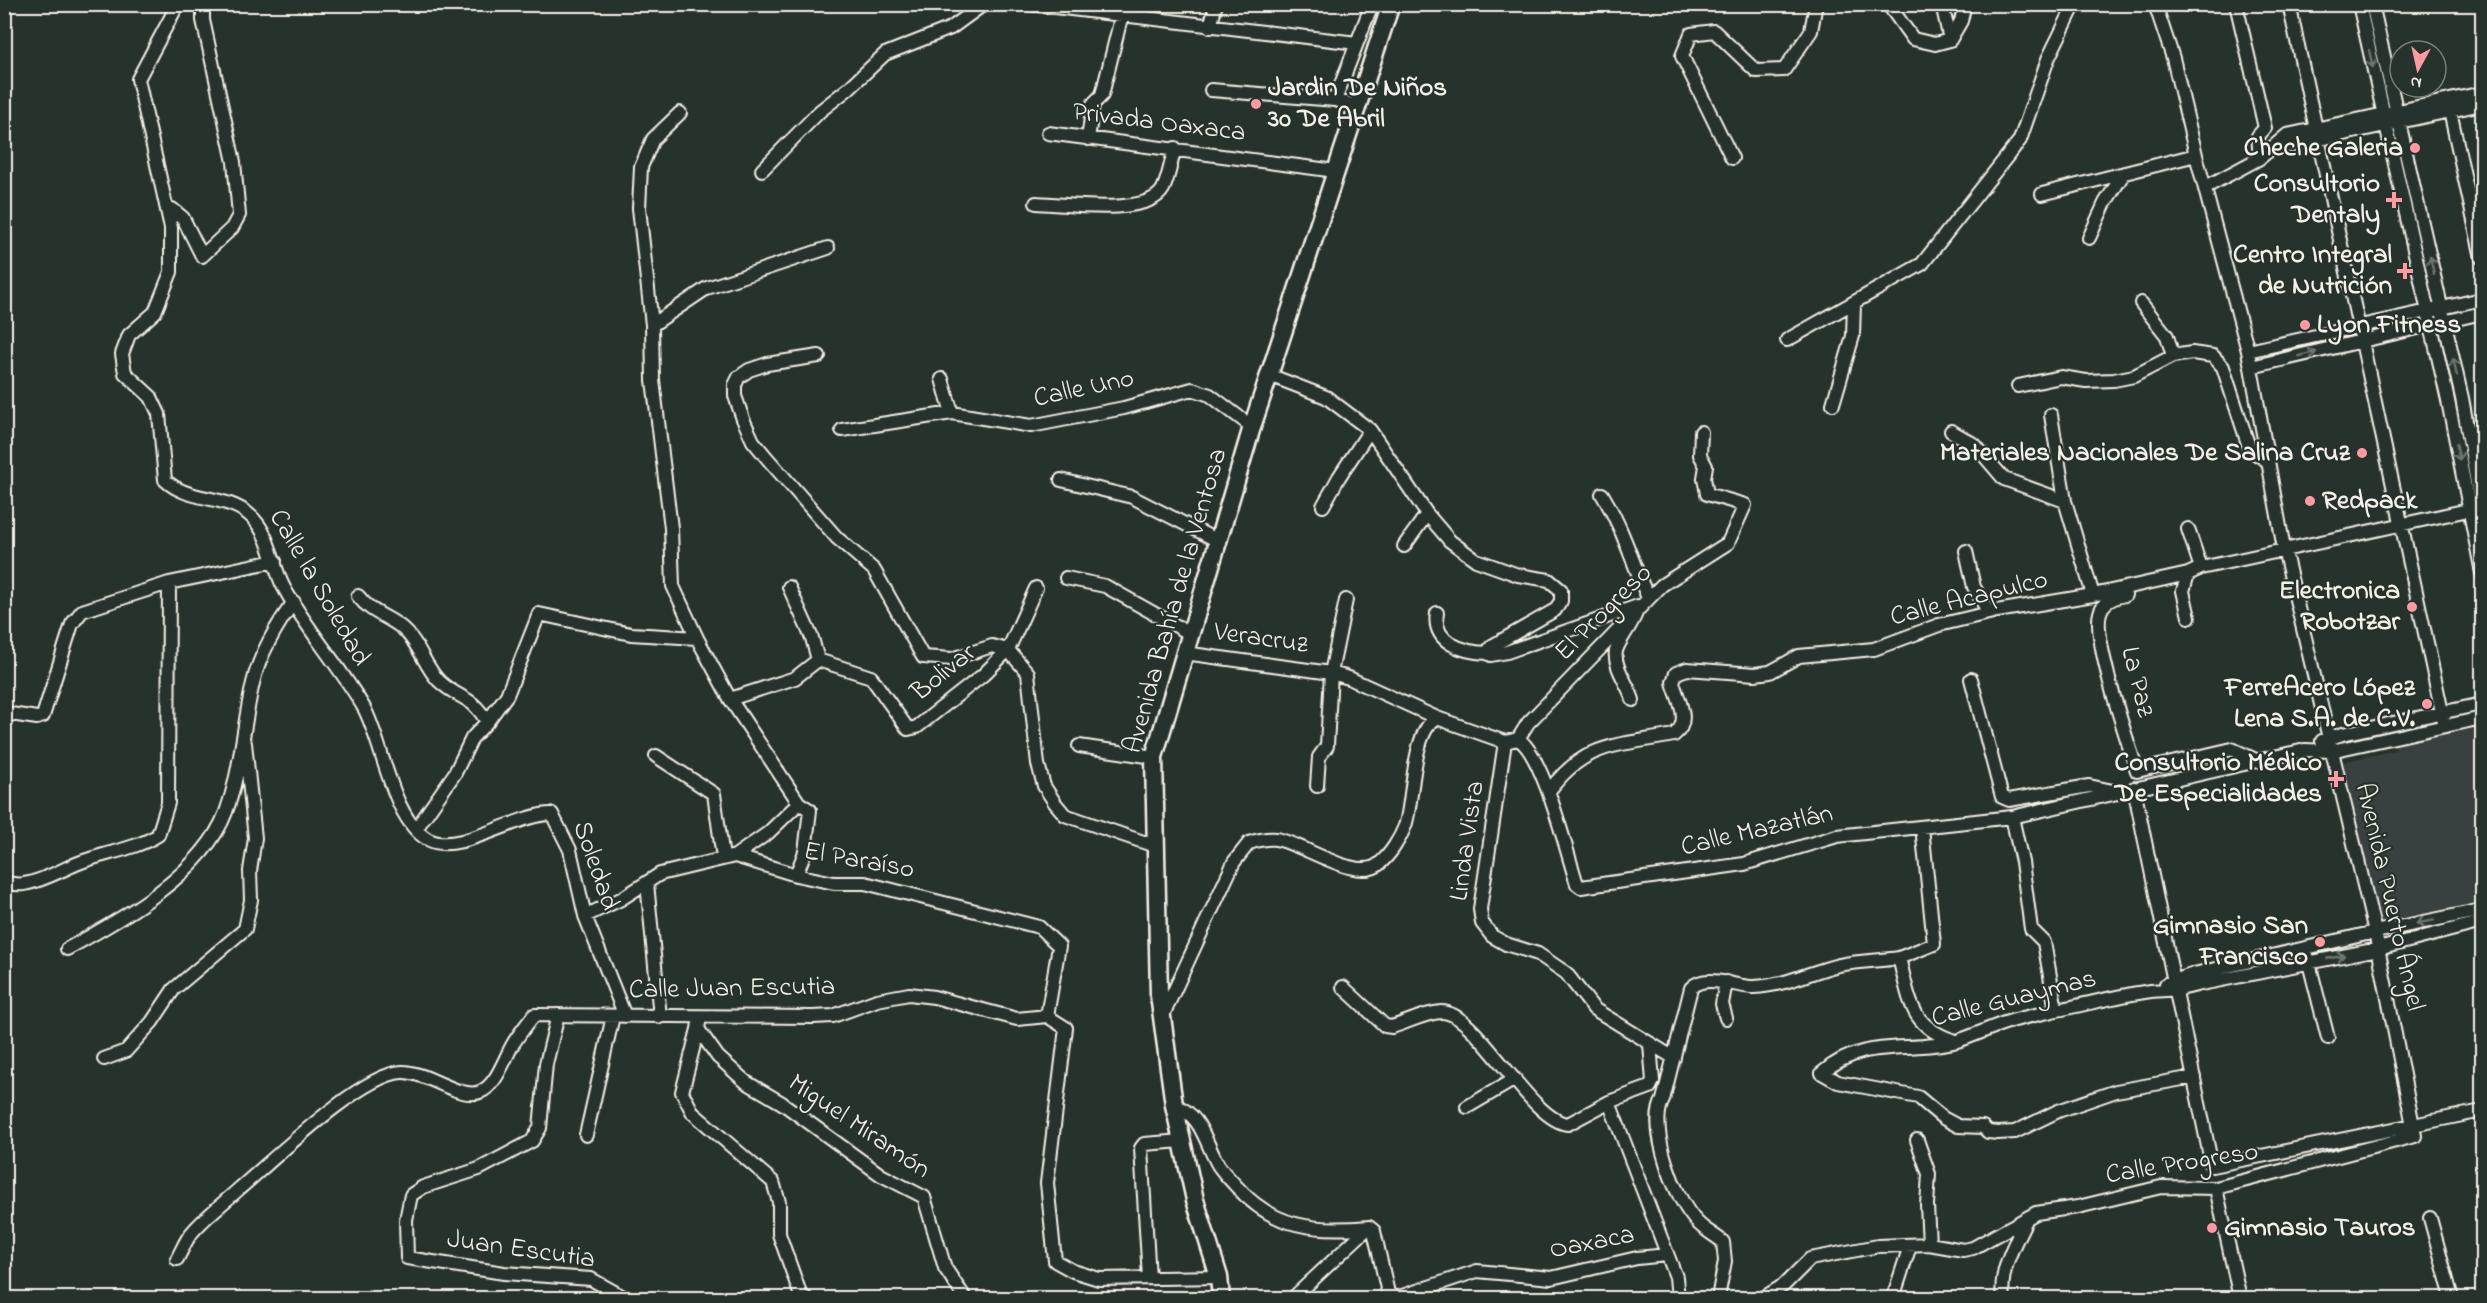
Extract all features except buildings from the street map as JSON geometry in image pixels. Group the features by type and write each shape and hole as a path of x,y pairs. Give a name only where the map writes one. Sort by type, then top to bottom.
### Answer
{"main road":[{"name":"Avenida Bahía de la Ventosa","path":"1221,1299 1219,1277 1195,1200 1174,1105 1159,995 1154,757 1189,633 1220,542 1252,427 1391,4"}],"street":[{"name":"Calle la Soledad","path":"178,4 138,79 140,100 148,121 171,228 171,272 155,312 129,335 122,354 125,373 151,396 159,414 165,480 175,490 228,501 250,515 258,524 275,561 282,584 364,708 404,815 416,829 438,843 452,843 467,838"},
{"path":"171,228 172,209 183,218 202,256 232,228 239,215 234,162 203,20 203,4"},
{"path":"762,170 820,111 848,89 885,54 951,28 984,4"},
{"path":"1029,4 1357,43"},
{"path":"1210,27 1216,4"},
{"path":"1335,100 1372,4"},
{"path":"1732,158 1682,56 1691,34 1714,31 1756,71 1784,70 1811,31 1816,4"},
{"path":"1888,4 1913,39 1935,44 1950,40 1961,21 1965,4"},
{"path":"1942,4 1950,40"},
{"path":"1787,340 1922,264 2020,140 2048,59 2075,4"},
{"name":"Avenida Puerto Ángel","path":"2155,4 2173,58 2248,351 2284,549 2375,932 2415,1131"},
{"path":"2236,4 2264,120 2265,128 2258,136 2260,158"},
{"path":"2289,4 2445,726"},
{"path":"2359,4 2430,326 2448,401 2479,509"},
{"path":"2372,4 2462,398 2479,509 2482,573"},
{"path":"1088,139 1094,104 1102,95 1122,14"},
{"path":"1211,90 1335,100 1357,106"},
{"path":"2206,187 2260,158 2287,135 2317,134 2399,117 2482,93"},
{"path":"2399,117 2450,111 2482,104"},
{"path":"2450,111 2482,258"},
{"path":"680,113 653,139 641,167 639,208 652,325 653,380 671,528 673,586 697,638 730,699 799,803 810,810 805,852 796,875"},
{"name":"Privada Oaxaca","path":"1048,133 1336,171"},
{"path":"1036,203 1124,207 1152,201 1163,190 1175,148"},
{"path":"2042,194 2196,154"},
{"path":"2089,238 2105,203 2124,173"},
{"path":"652,325 707,288 828,248"},
{"path":"2248,351 2482,299"},
{"path":"2142,303 2167,336 2173,356"},
{"path":"1833,404 1853,336 1854,304"},
{"path":"2251,368 2482,313"},
{"path":"2018,387 2061,377 2086,381 2114,380 2134,376 2173,356 2192,353 2214,356 2223,367 2250,450 2266,460"},
{"path":"819,356 749,370 739,376 735,385 735,396 753,441 837,538 874,570 923,657 952,659 992,646 1008,650 1028,673 1038,764 1044,786 1065,815 1155,846"},
{"path":"1269,375 1326,398 1370,430 1427,514 1450,541 1476,560 1518,575 1549,580 1561,590 1561,602 1555,610 1492,646 1487,653"},
{"path":"942,379 952,413"},
{"name":"Calle Uno","path":"842,430 952,413 1031,426 1124,408 1192,389 1210,395 1252,427"},
{"path":"2448,401 2462,398"},
{"path":"2050,415 2065,501 2093,595"},
{"path":"1323,506 1370,430"},
{"path":"1951,431 1975,446 2004,479 2065,501"},
{"name":"El Progreso","path":"1518,739 1528,723 1643,602 1662,585 1728,543 1745,506 1707,494 1704,478 1706,466 1700,454 1701,432"},
{"path":"1061,480 1132,498 1220,542"},
{"path":"1602,494 1616,516 1622,535 1632,553 1643,602 1616,650 1617,659 1633,700"},
{"name":"Calle Acapulco","path":"1549,792 1579,760 1605,746 1674,735 1683,729 1685,718 1673,682 1676,673 1687,669 1755,674 1770,672 1799,656 1874,649 1939,625 1989,613 2093,595 2400,523 2479,509"},
{"path":"1404,546 1427,514"},
{"path":"2188,529 2201,568"},
{"path":"1966,551 1974,587 1989,613"},
{"path":"4,713 37,718 43,716 72,624 82,611 169,583 275,561"},
{"path":"2188,574 2183,591 2189,617"},
{"name":"La Paz","path":"2188,574 2163,586 2118,596 2108,601 2100,613 2099,630 2114,700 2137,771 2232,750 2258,761"},
{"path":"1065,578 1104,586 1189,633"},
{"path":"6,883 23,885 54,876 75,864 122,847 146,842 158,835 168,803 169,583"},
{"path":"730,699 795,678 818,660 812,638 789,587"},
{"path":"1008,650 1036,588"},
{"path":"358,596 368,608 400,627 412,638 440,681 477,705 487,722"},
{"path":"1317,786 1319,757 1327,746 1331,673 1346,600"},
{"path":"67,949 104,929 157,893 206,849 226,813 253,680 282,618 294,602"},
{"path":"1437,613 1435,624 1440,637 1469,651 1487,653 1491,656 1643,602"},
{"path":"416,829 454,773 472,738 507,695 539,614 631,634 697,638"},
{"name":"Bolivar","path":"818,660 871,677 908,729 917,727 983,675 1008,650"},
{"name":"Veracruz","path":"1184,653 1331,673"},
{"path":"1331,673 1349,678 1437,718 1505,742 1518,739"},
{"name":"Calle Mazatlán","path":"1971,679 2002,797 2009,800 2089,786 2118,792"},
{"name":"Calle Mazatlán","path":"2329,745 2482,704"},
{"path":"1163,1015 1234,862 1249,843 1275,839 1299,845 1363,871 1378,866 1389,854 1405,827 1412,782 1425,732 1430,722 1437,718"},
{"name":"Calle Mazatlán","path":"1518,739 1526,744 1549,792 1576,884 1581,886 1744,864 1836,836 2012,817 2305,750 2482,718"},
{"path":"104,1059 126,1051 152,1022 174,989 245,929 250,900 250,871 255,838 244,733"},
{"name":"Linda Vista","path":"1505,742 1480,909 1482,923 1492,936 1506,945 1538,954 1566,973 1588,1004 1674,1058"},
{"path":"1079,746 1154,757"},
{"path":"656,756 714,794 729,857"},
{"path":"2134,788 2194,1077"},
{"path":"585,916 621,899 660,874 693,868 729,857 768,833 799,803"},
{"name":"Soledad","path":"467,838 540,814 552,814 570,850 585,916 619,1016"},
{"path":"2012,817 2022,862 2031,929 2044,942 2056,1010"},
{"path":"1718,1299 1725,1261 1723,1242 1696,1222 1690,1212 1672,1174 1658,1132 1658,1112 1691,988 1695,984 1726,982 1751,987 1780,985 1839,965 1899,958 1934,944 1922,827"},
{"name":"El Paraíso","path":"729,857 834,883 865,883 1039,927 1059,946 1047,1016"},
{"path":"647,883 660,1017"},
{"name":"Calle Guaymas","path":"2175,986 2193,974 2482,910"},
{"name":"Calle Guaymas","path":"2194,1077 2115,1091 2058,1111 2015,1132 1988,1132 1983,1127 1958,1126 1943,1118 1932,1106 1918,1097 1838,1082 1822,1073 1838,1059 1860,1051 1895,1045 1918,1046 1955,1041 2008,1022 2056,1010 2378,949 2482,922"},
{"path":"2304,948 2328,1038"},
{"path":"1899,958 1916,1016 1932,1033 1955,1041"},
{"path":"1726,982 1722,1004 1726,1018"},
{"path":"1343,987 1385,1026 1392,1027 1442,1012 1454,1015 1486,1045 1540,1107 1561,1123 1568,1124 1609,1102 1650,1087 1653,1081 1650,1044"},
{"name":"Calle Juan Escutia","path":"177,1259 190,1235 212,1214 311,1126 358,1092 400,1072 424,1075 458,1090 478,1094 490,1087 514,1043 534,1015 660,1017 699,1023 833,1016 877,1000 909,994 934,997 1017,1018 1047,1016"},
{"name":"Juan Escutia","path":"558,1015 546,1064 540,1128 532,1141 479,1169 423,1187 411,1195 406,1220 407,1258 504,1273 591,1279 625,1299"},
{"path":"586,1135 619,1016"},
{"path":"1047,1016 1066,1028 1047,1184 1055,1261 1073,1271 1099,1279 1219,1277"},
{"path":"699,1023 682,1092 693,1113 773,1182 779,1202 779,1234 801,1296 806,1299"},
{"name":"Miguel Miramón","path":"699,1023 718,1057 746,1082 782,1103 881,1175 924,1197 945,1268 965,1299"},
{"name":"Calle Progreso","path":"2194,1077 2212,1166 2415,1131"},
{"path":"1467,1107 1515,1079"},
{"path":"1609,1102 1666,1255 1677,1277 1678,1299"},
{"path":"1174,1105 1188,1109 1205,1136 1216,1162 1252,1205 1288,1224 1335,1230 1369,1227"},
{"name":"Calle Progreso","path":"1763,1299 1784,1285 1810,1259 1878,1246 1929,1244 1963,1250 1974,1248 2036,1213 2078,1207 2161,1187 2216,1188 2482,1111"},
{"path":"1917,1140 1929,1174 1927,1204 1929,1244"},
{"path":"1149,1278 1141,1148 1144,1144 1182,1141"},
{"path":"2216,1188 2240,1299"},
{"path":"2003,1299 2001,1287 2011,1250 2027,1217"},
{"path":"2430,1218 2452,1299"},
{"path":"1293,1299 1369,1227"},
{"name":"Oaxaca","path":"1369,1227 1374,1231 1388,1293 1396,1298 1476,1271 1551,1278 1637,1258 1666,1255"},
{"path":"1893,1299 1910,1246"}],"shaded area":[{"path":"2482,725 2482,906 2380,928 2343,762 2396,750 2395,744"}],"place":[{"name":"Jardin De Niños 30 De Abril","path":"1256,104"},
{"name":"Cheche Galeria","path":"2415,148"},
{"name":"Consultorio Dentaly","path":"2394,200"},
{"name":"Centro Integral de Nutrición","path":"2405,271"},
{"name":"Lyon Fitness","path":"2305,325"},
{"name":"Materiales Nacionales De Salina Cruz","path":"2362,453"},
{"name":"Redpack","path":"2310,501"},
{"name":"Electronica Robotzar","path":"2412,607"},
{"name":"FerreAcero López Lena S.A. de C.V.","path":"2427,704"},
{"name":"Consultorio Médico De Especialidades","path":"2336,779"},
{"name":"Gimnasio San Francisco","path":"2320,942"},
{"name":"Gimnasio Tauros","path":"2212,1228"}]}
